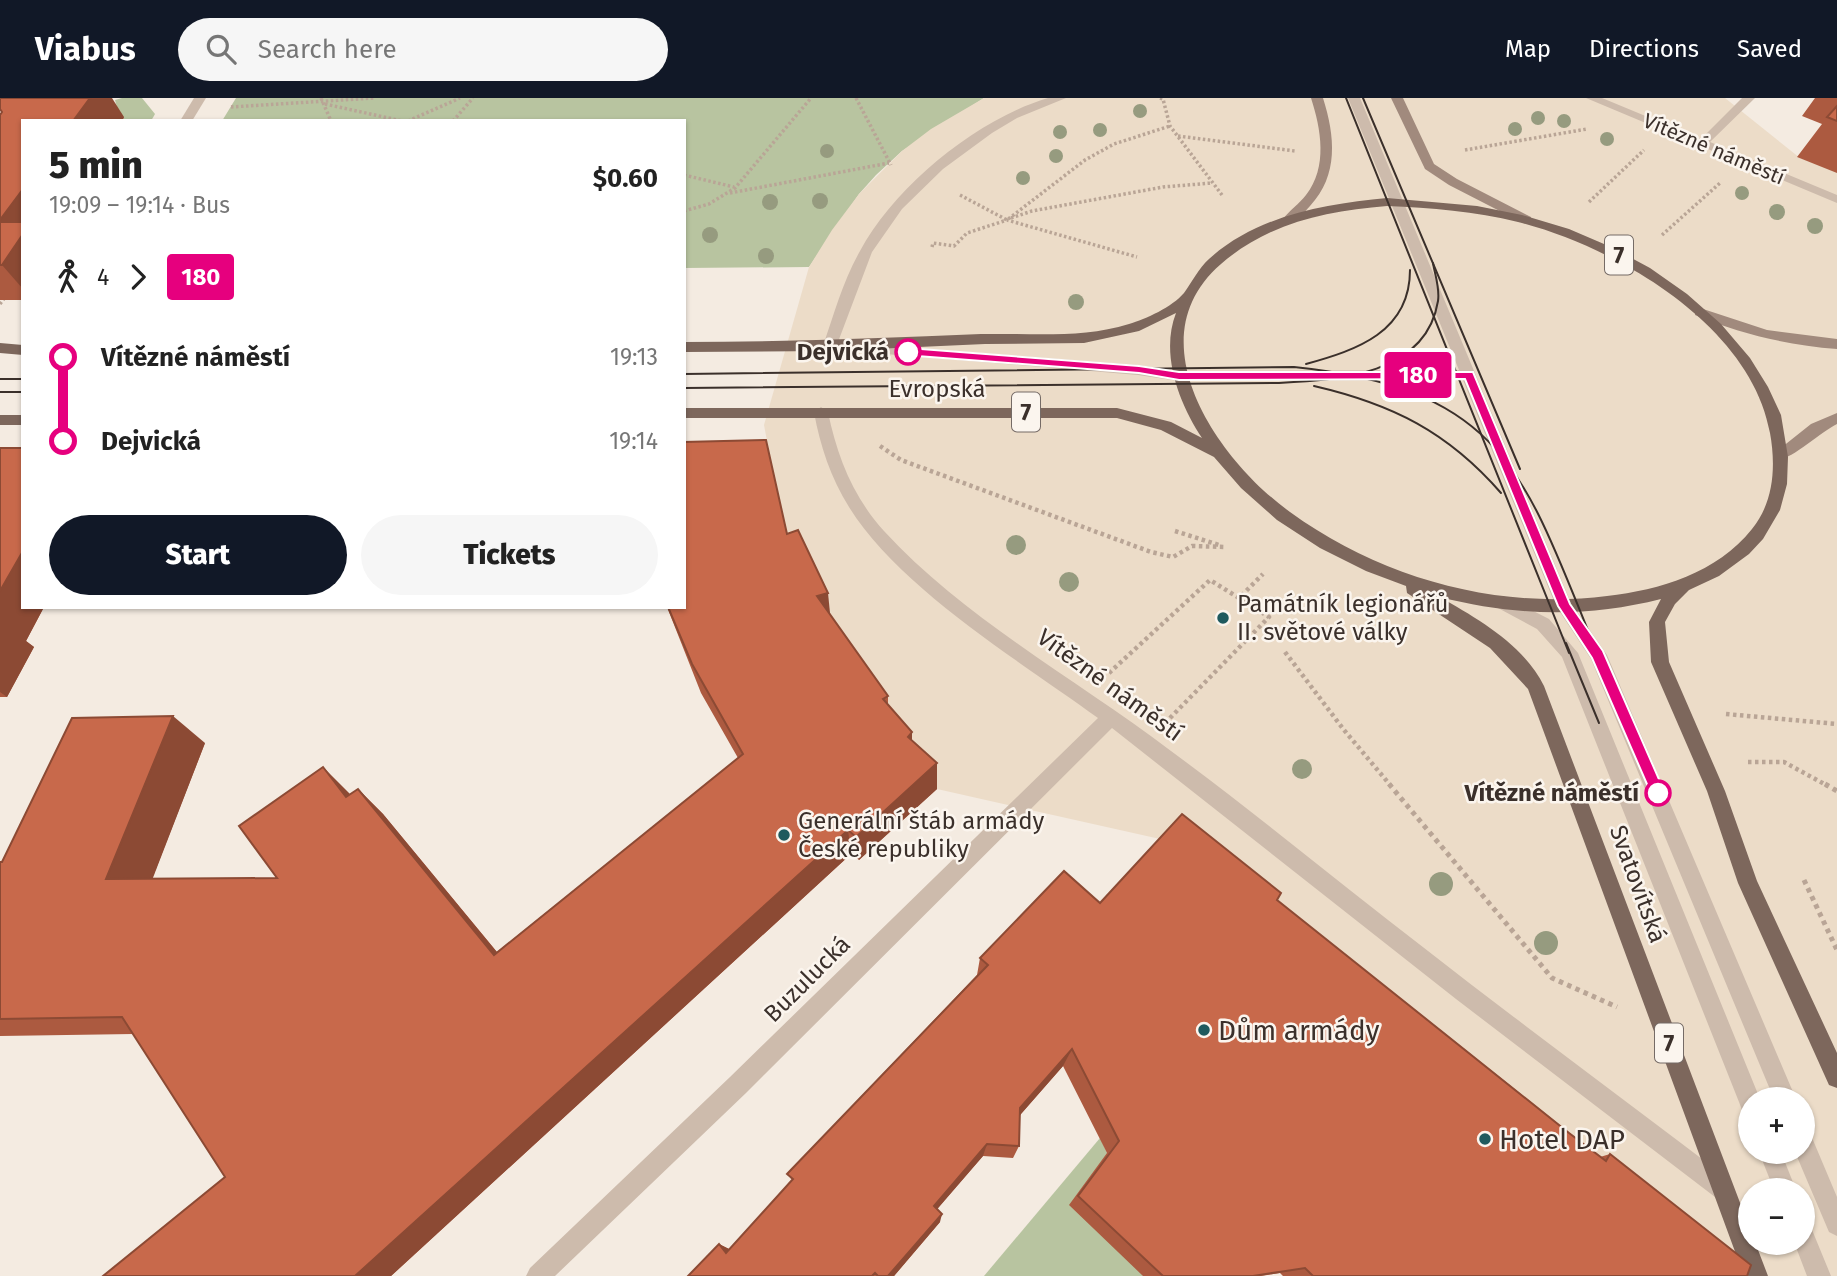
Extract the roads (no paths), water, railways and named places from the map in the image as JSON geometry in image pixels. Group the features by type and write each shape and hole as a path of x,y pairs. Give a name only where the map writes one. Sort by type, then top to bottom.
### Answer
{"main road":[{"path":"1289,219 1314,195 1323,176 1326,134 1317,98"},
{"path":"1397,98 1429,166 1453,182 1527,220"},
{"name":"7","path":"1188,296 1206,271 1228,250 1289,219 1323,210 1397,202 1449,205 1527,220 1621,256 1667,285 1700,312 1732,344 1757,380 1775,417 1782,455 1781,482 1773,508 1759,532 1740,554 1713,572 1682,587 1669,598 1657,622 1660,662 1716,791 1748,883 1837,1077"},
{"path":"1188,296 1178,322 1176,345 1179,376 1196,420 1222,457"},
{"name":"Evropská","path":"686,347 830,346 1098,336 1134,328 1156,319 1188,296"},
{"path":"1700,312 1753,332 1787,339 1837,344"},
{"path":"0,348 21,350"},
{"name":"Evropská","path":"686,413 1117,413 1166,426 1222,457"},
{"path":"1782,455 1816,428 1837,418"},
{"path":"0,420 21,420"},
{"name":"7","path":"1222,457 1256,492 1309,534 1389,573"},
{"path":"1389,573 1436,589 1504,603 1564,606 1609,604 1682,587"},
{"name":"Svatovítská","path":"1389,573 1489,637 1518,662 1535,686 1756,1276"}],"street":[{"path":"187,119 200,98"},
{"path":"1354,98 1564,606 1604,668 1780,1087"},
{"name":"Vítězné náměstí","path":"1592,98 1837,200"},
{"path":"1703,143 1749,98"},
{"path":"1054,99 1018,114 966,146 904,199 883,225 853,277 830,346 1139,370 1179,376 1469,375"},
{"name":"Vítězné náměstí","path":"821,412 826,443 837,475 858,509 890,548 942,594 1111,717 1723,1189"},
{"path":"1504,603 1543,624 1569,653"},
{"path":"1564,606 1569,653 1744,1087"},
{"name":"Buzulucká","path":"538,1276 748,1075 1111,717"},
{"path":"1812,1164 1837,1224"},
{"path":"1811,1255 1819,1276"}],"tram line":[{"path":"1346,98 1433,315"},
{"path":"1363,98 1433,264"},
{"path":"1433,264 1520,469"},
{"path":"1433,264 1438,286 1438,301 1433,315"},
{"path":"1306,364 1361,344 1391,323 1401,309 1408,291 1410,270"},
{"path":"1350,376 1376,369 1398,359 1417,345 1430,326 1433,315"},
{"path":"1433,315 1482,437"},
{"path":"686,374 1294,367 1350,376"},
{"path":"686,388 1279,383 1350,376"},
{"path":"1350,376 1422,396 1465,421 1482,437"},
{"path":"0,379 21,379"},
{"path":"1314,386 1369,402 1417,423 1460,453 1501,493"},
{"path":"0,392 21,392"},
{"path":"1482,437 1499,453 1526,492 1550,538 1598,654"},
{"path":"1482,437 1569,653"},
{"path":"1566,643 1599,723"},
{"path":"1594,646 1598,654"},
{"path":"1598,654 1628,722"}],"place":[{"name":"Dejvická","path":"908,352"},
{"name":"Památník legionářů II. světové války","path":"1223,618"},
{"name":"Vítězné náměstí","path":"1658,793"},
{"name":"Generální štáb armády České republiky","path":"784,835"},
{"name":"Dům armády","path":"1204,1030"},
{"name":"Hotel DAP","path":"1485,1139"}]}
